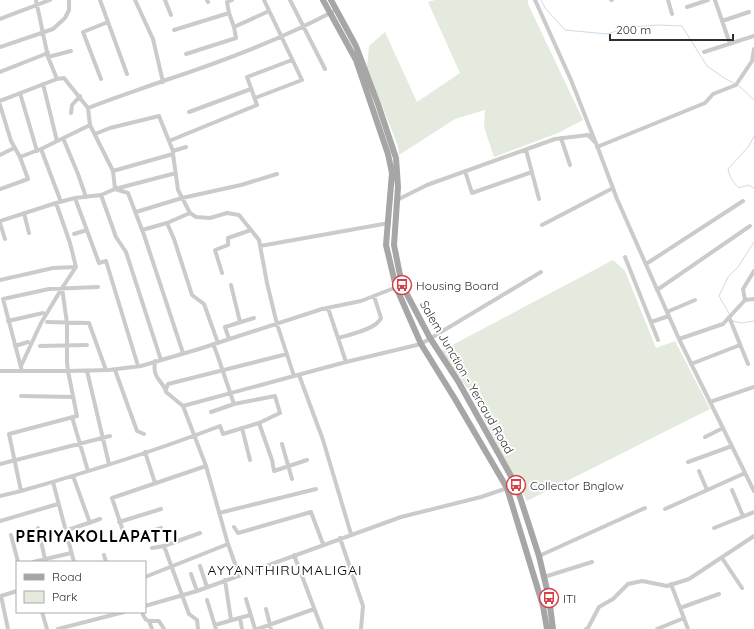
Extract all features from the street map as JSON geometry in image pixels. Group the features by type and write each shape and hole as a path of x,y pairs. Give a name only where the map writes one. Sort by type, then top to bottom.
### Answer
{"main road":[{"path":"323,0 333,11 356,60 388,154 392,173 389,223 386,244 399,286 421,344 508,488 543,606 547,629"},
{"name":"Salem Junction - Yercaud Road","path":"331,0 333,11 356,46 378,104 396,158 398,187 394,245 399,286 458,381 516,484 539,556 549,598 553,629"}],"street":[{"path":"36,0 48,55 57,79"},
{"path":"0,19 50,0"},
{"path":"0,47 53,29 65,18 69,10 69,0"},
{"path":"100,0 127,74"},
{"path":"135,0 153,39 163,82"},
{"path":"165,0 171,15"},
{"path":"186,54 236,38 227,2 232,0"},
{"path":"255,98 302,80 264,0"},
{"path":"290,0 325,69"},
{"path":"535,0 571,80 613,188 679,340 754,491"},
{"path":"668,0 672,14"},
{"path":"687,7 708,0"},
{"path":"715,0 730,44"},
{"path":"88,108 233,57 304,27 333,11"},
{"path":"234,27 269,12"},
{"path":"722,21 749,12"},
{"path":"174,30 229,13"},
{"path":"101,79 83,32 108,22"},
{"path":"704,52 754,36"},
{"path":"597,145 705,103 712,94 736,85 752,61 754,49"},
{"path":"0,72 48,55 71,51"},
{"path":"169,141 257,105 247,77 292,60"},
{"path":"0,101 43,84 64,78 80,96 88,108 90,125 113,171 115,189"},
{"path":"43,84 57,141"},
{"path":"189,112 252,89"},
{"path":"20,93 37,151"},
{"path":"71,113 72,105 80,96"},
{"path":"0,105 14,148 20,157 28,179 0,189"},
{"path":"95,134 110,128 159,116 173,152 178,190 190,213 196,217 210,218 227,213 239,215 259,240 277,324 287,354 323,440 351,534"},
{"path":"20,157 37,151 90,125"},
{"path":"397,200 428,184 555,139 588,135 597,145"},
{"path":"63,138 86,197"},
{"path":"561,138 570,165"},
{"path":"113,171 186,147"},
{"path":"0,155 14,148"},
{"path":"41,149 62,202"},
{"path":"526,150 539,199"},
{"path":"465,171 472,193 532,172"},
{"path":"5,239 0,222 56,203 75,198 100,195 115,189 176,173"},
{"path":"136,212 182,198 277,174"},
{"path":"542,224 613,188"},
{"path":"115,189 128,193 136,212 183,353"},
{"path":"100,195 116,237 126,252 161,360"},
{"path":"75,198 99,263 106,261 138,366"},
{"path":"646,264 743,201"},
{"path":"56,203 76,267"},
{"path":"142,230 166,223 190,213"},
{"path":"24,214 29,232"},
{"path":"166,223 174,239 192,294 204,304 218,343"},
{"path":"260,246 389,223"},
{"path":"657,290 750,226"},
{"path":"74,234 87,230"},
{"path":"222,273 215,250 228,245 228,238 251,230"},
{"path":"625,257 658,340"},
{"path":"0,280 53,268 76,267"},
{"path":"21,366 41,323 76,267"},
{"path":"745,300 743,289 754,271"},
{"path":"183,406 346,362 421,344 541,272"},
{"path":"231,285 240,322"},
{"path":"0,371 115,370 138,366 218,343 328,308 361,301 399,286"},
{"path":"22,371 3,299 49,289 98,287"},
{"path":"21,491 9,434 77,416 68,371 67,323 62,288"},
{"path":"338,338 374,326 380,321 381,318 374,296"},
{"path":"679,340 723,324 745,300 754,299"},
{"path":"651,322 695,300"},
{"path":"328,308 346,362"},
{"path":"8,322 43,313"},
{"path":"729,317 748,364"},
{"path":"229,339 225,326 254,318"},
{"path":"47,322 89,323 106,370"},
{"path":"15,346 28,342"},
{"path":"213,344 218,354 229,394 234,404"},
{"path":"40,346 87,345"},
{"path":"692,364 740,345"},
{"path":"166,389 168,384 287,354"},
{"path":"155,361 154,372 166,389 166,392 183,406 195,436 206,466 228,544 239,575"},
{"path":"115,370 137,431 144,434"},
{"path":"86,371 109,464"},
{"path":"710,402 754,387"},
{"path":"21,396 73,397"},
{"path":"0,496 73,476 195,436 220,426 223,434 259,423 280,413 275,396 234,404 211,412"},
{"path":"72,417 88,471"},
{"path":"259,423 272,460 274,471 307,460"},
{"path":"242,428 250,460"},
{"path":"705,437 723,428"},
{"path":"0,464 110,436"},
{"path":"282,444 292,479"},
{"path":"688,462 732,446"},
{"path":"145,452 155,483"},
{"path":"161,528 126,540 112,498 206,466"},
{"path":"700,471 707,490"},
{"path":"665,509 745,473"},
{"path":"73,476 90,523"},
{"path":"53,482 74,561"},
{"path":"146,606 196,591 401,517 481,497 516,484"},
{"path":"219,513 316,489"},
{"path":"732,490 743,516"},
{"path":"0,521 58,504"},
{"path":"539,556 645,508"},
{"path":"119,522 161,509"},
{"path":"234,527 238,533 311,512 323,544"},
{"path":"714,528 754,512"},
{"path":"65,531 100,520"},
{"path":"38,528 45,559"},
{"path":"152,548 164,546 200,533"},
{"path":"11,535 18,561"},
{"path":"586,629 588,628 598,608 613,599 628,584 642,581 667,586 689,579 754,536"},
{"path":"340,538 363,606 361,629"},
{"path":"146,576 228,544"},
{"path":"164,546 189,614 197,620 198,629"},
{"path":"37,561 71,553"},
{"path":"104,555 106,561"},
{"path":"294,555 322,629"},
{"path":"722,558 742,588"},
{"path":"544,577 592,562"},
{"path":"200,566 207,587"},
{"path":"191,574 196,591"},
{"path":"225,580 231,620"},
{"path":"671,584 688,629"},
{"path":"8,629 1,595 16,591"},
{"path":"680,608 719,594"},
{"path":"246,599 255,629"},
{"path":"207,600 216,627 231,620 250,615"},
{"path":"266,608 270,627"},
{"path":"258,629 270,627 314,609"},
{"path":"42,613 47,629"},
{"path":"58,629 120,613"},
{"path":"142,613 144,619 149,622 152,629"},
{"path":"240,618 242,629"},
{"path":"657,629 684,618"},
{"path":"149,622 159,621 164,629"},
{"path":"220,624 223,629"}],"green space":[{"path":"435,0 528,0 528,4 583,120 558,133 494,157 484,127 485,110 455,119 399,155 398,146 367,67 369,46 385,32 417,102 460,73 428,2"},
{"path":"613,260 625,271 656,348 675,341 710,409 527,501 469,391 441,351"}],"waterway":[{"path":"541,0 545,8 565,30 607,34 630,27 659,25 682,26 707,66 724,78 736,84"},
{"path":"739,86 754,100"},
{"path":"754,136 749,146 728,169 732,180 739,188 748,185 754,188"},
{"path":"730,315 719,296 728,277 738,267 754,242"},
{"path":"732,320 741,323 754,321"}],"place":[{"name":"Housing Board","path":"402,285"},
{"name":"Collector Bnglow","path":"516,485"},
{"name":"ITI","path":"549,598"}],"district":[{"name":"PERIYAKOLLAPATTI","path":"97,536"},
{"name":"AYYANTHIRUMALIGAI","path":"285,570"}]}
